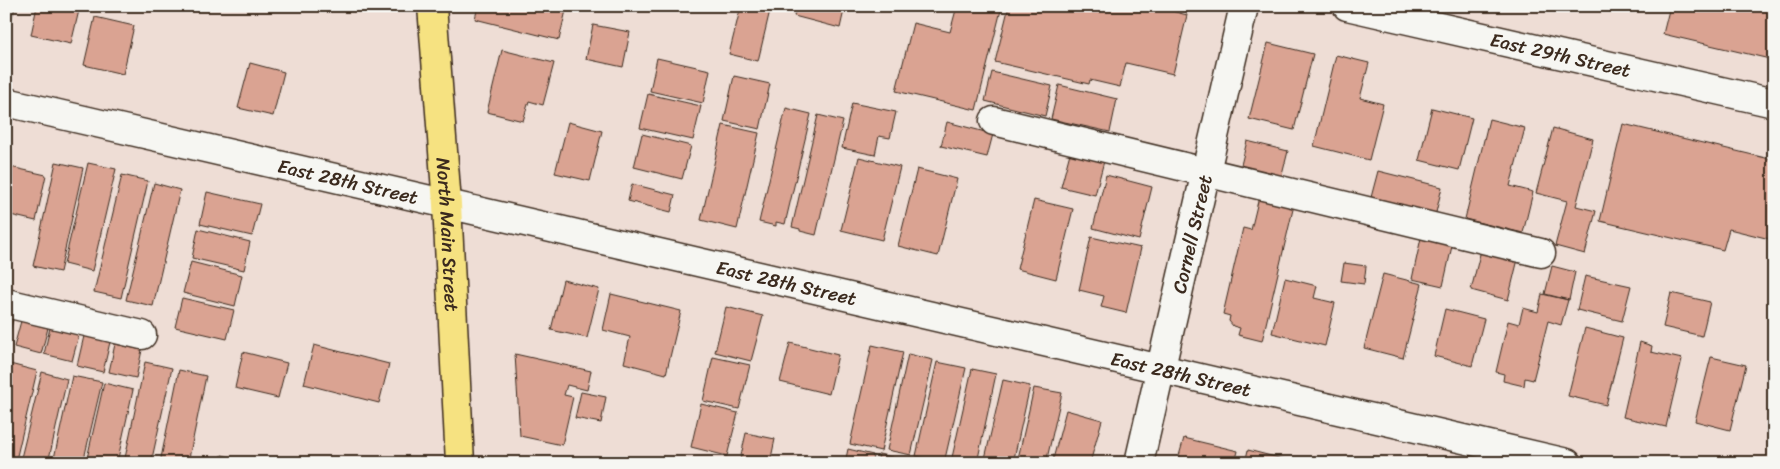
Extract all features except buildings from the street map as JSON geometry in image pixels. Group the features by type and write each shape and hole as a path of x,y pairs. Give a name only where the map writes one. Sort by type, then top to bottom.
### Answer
{"main road":[{"name":"North Main Street","path":"432,6 447,204 460,463"}],"street":[{"name":"Cornell Street","path":"1139,463 1244,6"},
{"name":"East 29th Street","path":"1347,6 1774,103"},
{"name":"East 28th Street","path":"6,102 1567,463"},
{"path":"994,121 1541,253"},
{"path":"6,303 142,335"}]}
